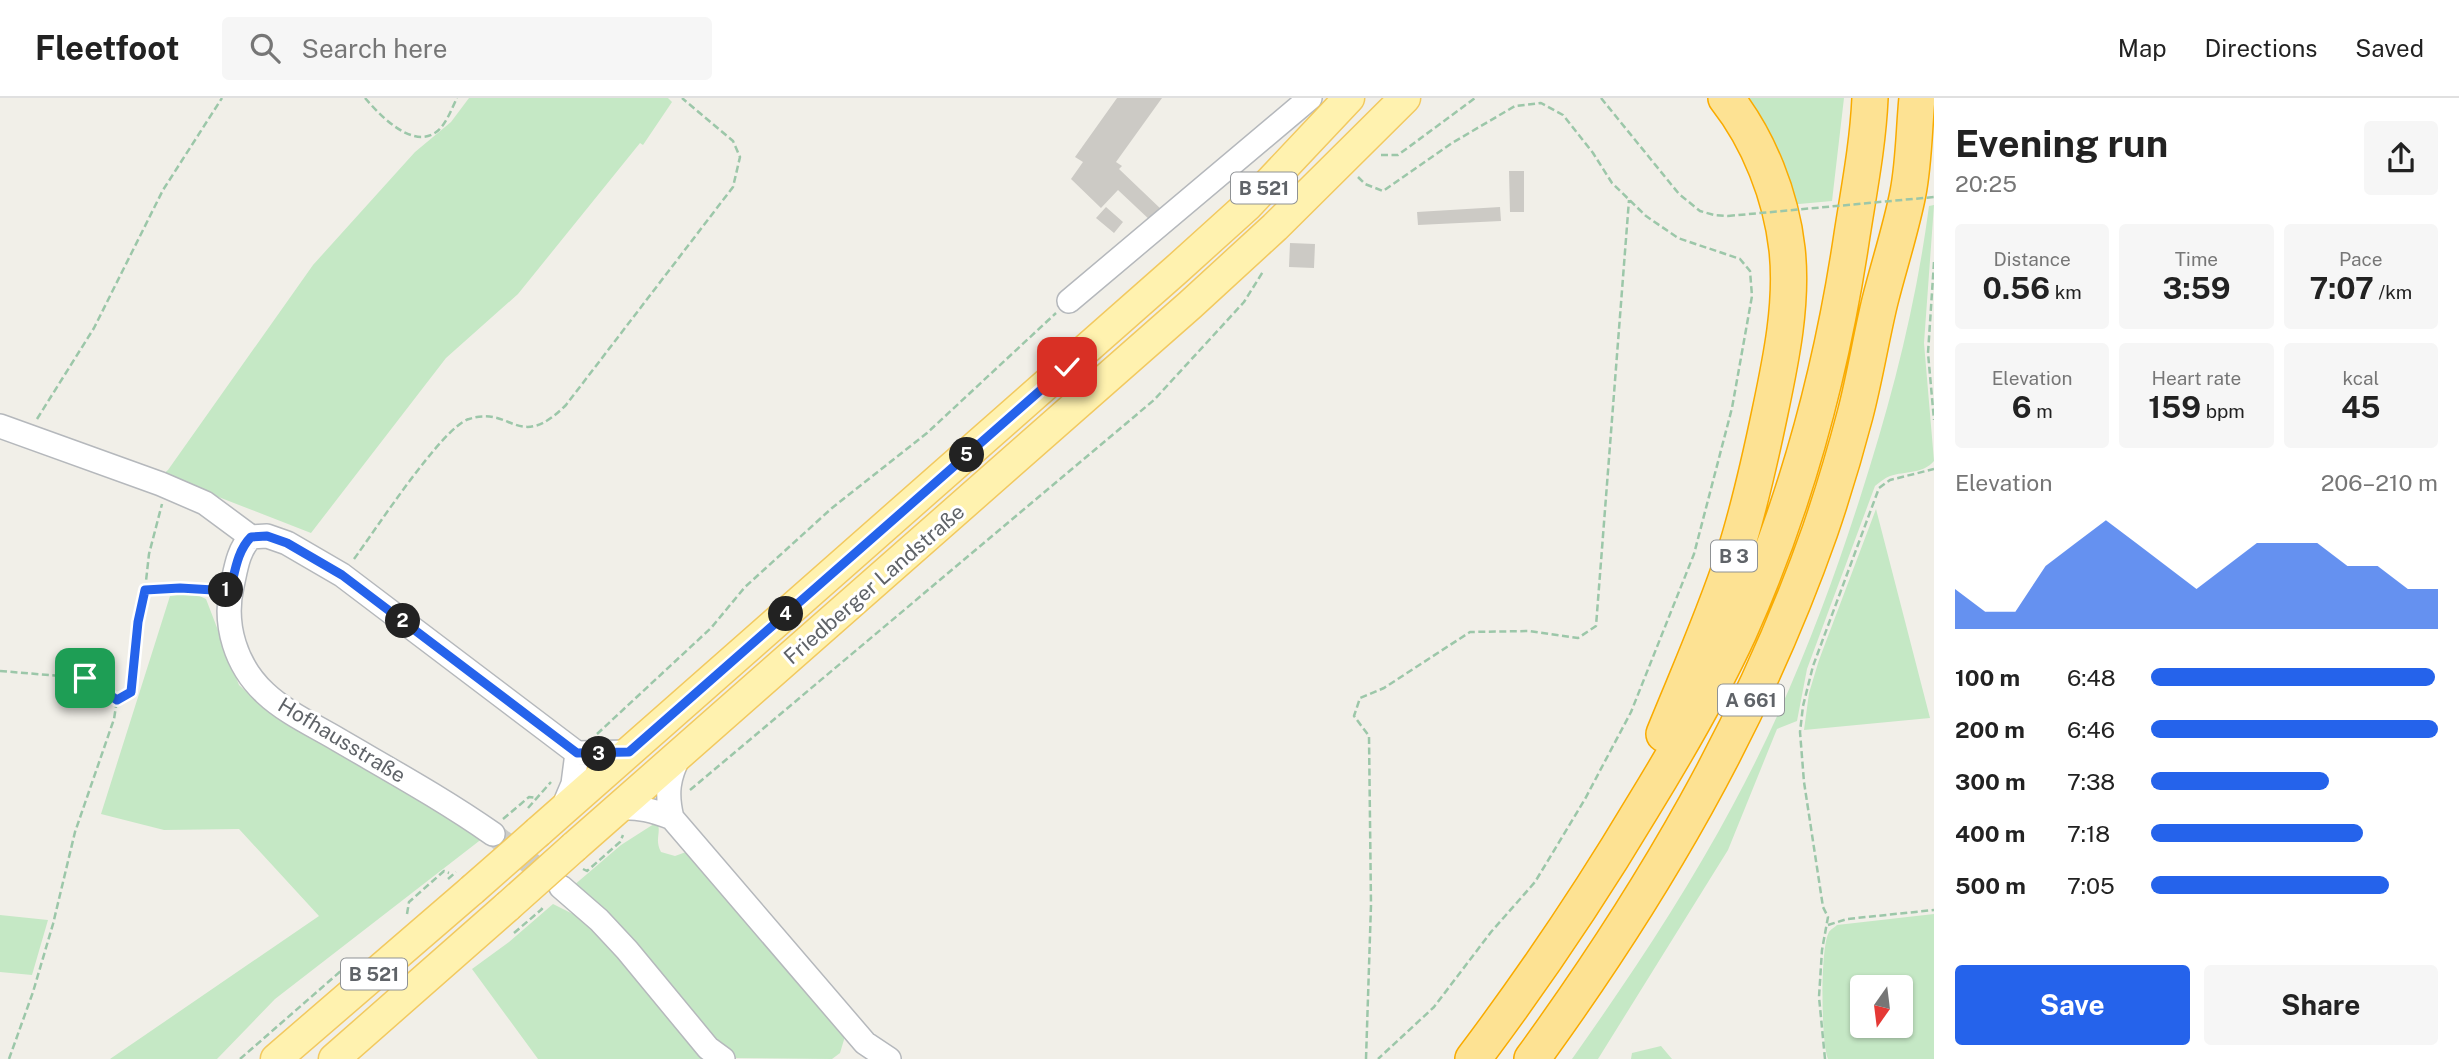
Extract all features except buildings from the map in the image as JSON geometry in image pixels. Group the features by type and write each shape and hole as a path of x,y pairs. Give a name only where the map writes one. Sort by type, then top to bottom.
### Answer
{"highway":[{"name":"B 3","path":"1620,844 1734,556 1762,449 1779,365 1788,283 1784,228 1769,176 1739,114 1726,98"},
{"name":"A 661","path":"1473,1059 1563,934 1620,844 1701,706 1739,631 1786,507 1819,400 1846,274 1870,98"},
{"name":"A 661","path":"1532,1059 1591,977 1696,808 1738,729 1781,634 1820,530 1856,414 1880,300 1898,98"},
{"path":"1880,300 1908,192 1917,98"}],"main road":[{"name":"Friedberger Landstraße","path":"276,1059 461,881 549,805 629,752 1177,270 1248,205 1349,98"},
{"name":"Friedberger Landstraße","path":"334,1059 508,906 578,858 618,808 1190,305 1284,218 1405,98"}],"street":[{"path":"1069,301 1310,98"},
{"path":"0,426 161,484 205,503 251,537 267,536 287,543 342,575 577,753 629,752"},
{"name":"Hofhausstraße","path":"251,537 241,550 230,591 230,635 243,665 264,693 290,712 447,804 498,827"},
{"path":"549,805 573,784 577,753"},
{"path":"680,755 670,773 670,810 859,1051 889,1059"},
{"path":"618,808 670,810"},
{"path":"561,887 600,920 708,1048 723,1059"}],"path":[{"path":"27,435 94,328 163,190 222,98"},
{"path":"365,98 385,121 401,131 426,136 434,134 443,125 457,98"},
{"path":"342,575 441,440 455,427 467,419 487,416 525,428 538,426 553,418 566,405 733,187 740,157 733,141 682,98"},
{"path":"1374,162 1382,154 1398,155 1475,98"},
{"path":"1601,98 1679,194 1700,211 1728,216 1934,197"},
{"path":"1358,177 1365,184 1383,191 1452,143 1515,106 1541,103 1563,116 1593,153 1612,183 1646,216 1678,238 1740,259 1750,271 1752,296 1732,408 1693,554 1631,712 1585,799 1535,882 1491,932 1434,1007 1378,1059"},
{"path":"1350,184 1366,169"},
{"path":"1366,1059 1371,905 1369,736 1354,716 1360,698 1384,688 1470,632 1529,631 1578,638 1596,626 1629,200"},
{"path":"1934,262 1928,353 1934,420"},
{"path":"670,810 1030,502 1154,400 1244,302 1265,268"},
{"path":"577,753 711,628 745,587 832,508 927,433 1069,301"},
{"path":"1825,1059 1819,997 1823,941 1828,917 1823,907 1804,782 1800,732 1806,687 1879,488 1890,480 1934,470"},
{"path":"117,700 131,692 138,622 149,554 160,518 161,484"},
{"path":"145,590 180,588 230,591"},
{"path":"0,671 85,678 117,700"},
{"path":"9,1059 33,992 75,832 114,719 117,700"},
{"path":"532,822 549,805 553,780"},
{"path":"498,827 528,797 549,805"},
{"path":"578,858 587,871 620,842"},
{"path":"407,914 409,902 444,870 461,881"},
{"path":"1828,925 1847,919 1934,910"},
{"path":"508,938 540,911"}],"green space":[{"path":"469,98 668,98 672,102 643,145 640,143 518,294 446,358 311,533 162,475 313,265 415,152 451,122"},
{"path":"1735,98 1844,98 1832,201 1788,205"},
{"path":"1934,205 1924,343 1934,461 1919,470 1890,476 1875,486 1807,669 1797,721 1777,729 1728,850 1598,1059 1572,1059 1636,966 1696,870 1733,805 1788,693 1833,577 1871,462 1910,317 1929,206"},
{"path":"1876,509 1930,718 1804,730 1809,693 1819,660"},
{"path":"193,593 206,599 239,685 268,712 483,838 275,999 217,1059 110,1059 319,916 239,829 164,830 101,814 170,596"},
{"path":"657,822 661,852 675,856 686,852 846,1033 840,1053 832,1059 733,1058 573,886 621,845"},
{"path":"553,904 577,916 617,952 707,1059 538,1059 472,969"},
{"path":"1934,914 1934,1059 1828,1059 1823,1016 1823,975 1829,932 1837,925"},
{"path":"0,915 48,920 32,975 0,972"},
{"path":"1661,1046 1672,1059 1631,1059 1632,1053"}],"tunnel":[{"path":"493,834 556,883"}],"route":[{"path":"85,678 117,700 131,692 138,622 145,590 180,588 230,591 241,550 251,537 267,536 287,543 342,575 577,753 629,752 1067,367"}]}
